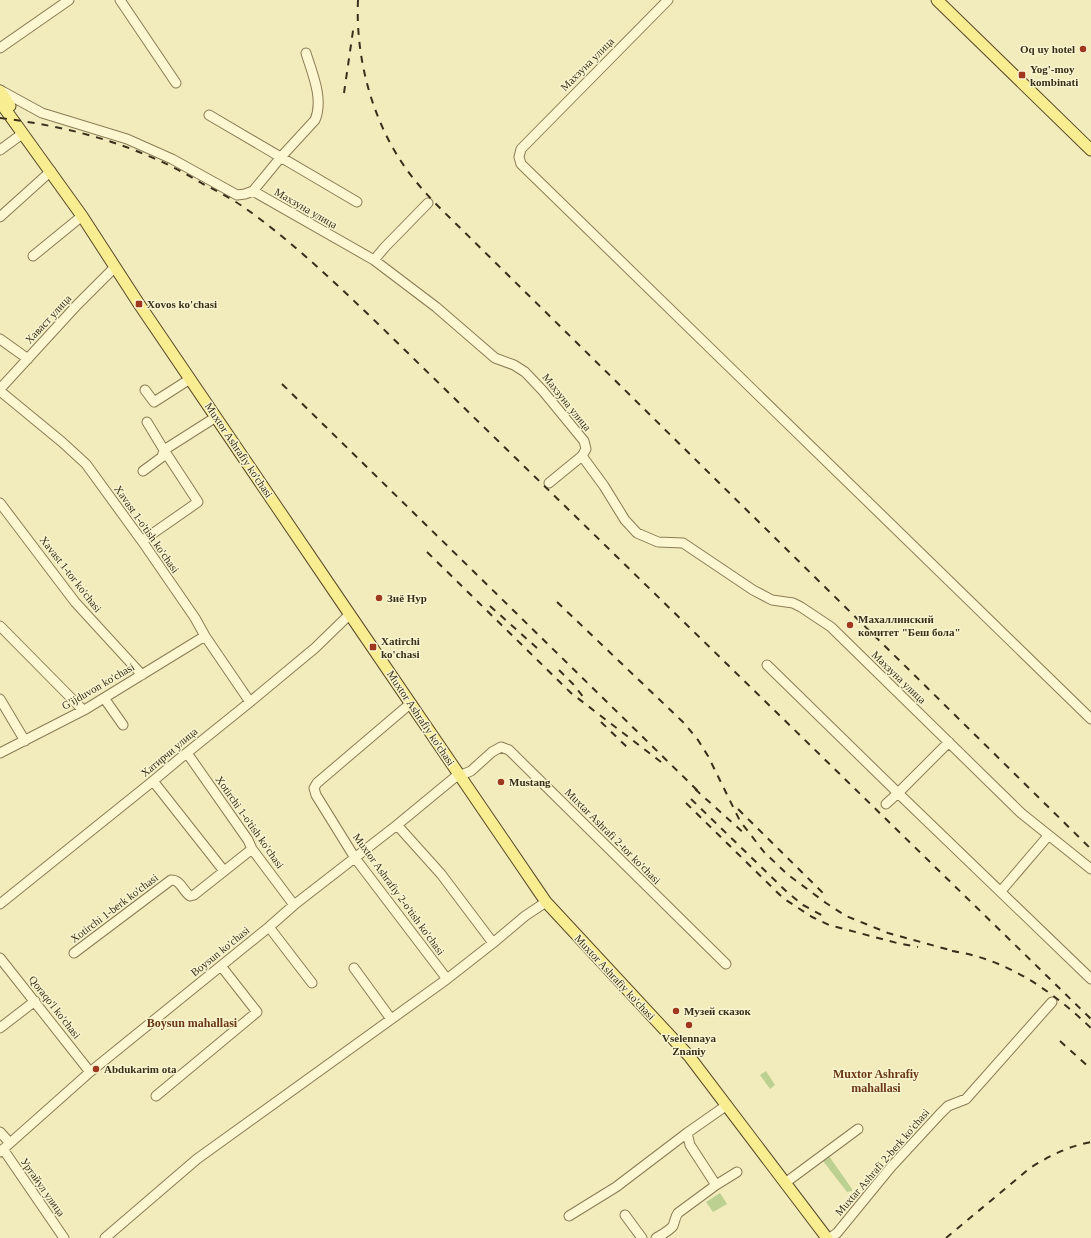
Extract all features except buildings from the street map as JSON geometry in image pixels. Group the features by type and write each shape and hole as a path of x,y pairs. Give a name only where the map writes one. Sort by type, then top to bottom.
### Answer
{"main road":[{"path":"937,0 1091,150"},
{"path":"944,0 1091,142"},
{"name":"Muxtor Ashrafiy ko'chasi","path":"0,90 36,143 50,171"},
{"name":"Muxtor Ashrafiy ko'chasi","path":"0,102 82,216 190,379 546,902 688,1056 828,1238"}],"street":[{"path":"0,48 69,0"},
{"path":"120,0 176,83"},
{"name":"Махзуна улица","path":"668,0 521,149 519,157 522,164 1091,720"},
{"path":"0,90 42,113 127,140 172,158 237,195 253,191 318,115 317,92 306,53"},
{"path":"209,115 357,202"},
{"path":"0,150 22,134"},
{"path":"0,217 50,171"},
{"name":"Махзуна улица","path":"253,191 374,260 436,306 495,358 514,365 532,379 584,442 586,449 582,456 626,520 637,533 658,542 683,543 753,590 772,600 793,603 800,606 831,627 1021,813 1091,869"},
{"path":"374,260 428,203"},
{"path":"33,256 82,216"},
{"name":"Хаваст улица","path":"0,390 77,305 115,267"},
{"path":"0,339 28,358"},
{"path":"145,390 154,402 190,379"},
{"name":"Xavast 1-o'tish ko'chasi","path":"0,390 80,458 142,541 250,702"},
{"path":"143,471 162,456 164,450 216,417"},
{"path":"142,541 198,502 147,422"},
{"path":"549,483 582,456"},
{"name":"Xavast 1-tor ko'chasi","path":"0,503 75,602 142,675"},
{"name":"Хатирчи улица","path":"0,904 153,782 250,702 315,648 350,614"},
{"path":"0,626 83,710"},
{"name":"G'ijduvon ko'chasi","path":"0,753 83,710 205,636"},
{"path":"768,665 1091,979"},
{"path":"104,698 123,725"},
{"path":"0,699 25,741"},
{"name":"Muxtor Ashrafiy 2-o'tish ko'chasi","path":"411,704 317,783 314,788 316,795 355,858 447,979"},
{"path":"886,804 949,742"},
{"name":"Muxtar Ashrafi 2-tor ko'chasi","path":"460,775 471,771 496,748 501,747 509,750 726,964"},
{"name":"Xotirchi 1-o'tish ko'chasi","path":"187,753 248,840 252,849 294,905"},
{"name":"Boysun ko'chasi","path":"4,1148 90,1072 270,927 294,905 397,826 454,778 460,775"},
{"path":"153,782 224,871"},
{"path":"397,826 441,874 493,943"},
{"path":"1001,891 1048,836"},
{"name":"Xotirchi 1-berk ko'chasi","path":"74,954 171,880 179,882 186,893 190,896 194,895 252,849"},
{"path":"105,1238 197,1158 447,979 525,916 546,902"},
{"path":"270,927 312,983"},
{"name":"Qoraqo'l ko'chasi","path":"0,958 90,1072"},
{"path":"156,1096 258,1012 221,966"},
{"path":"354,968 391,1019"},
{"path":"0,1028 35,1001"},
{"name":"Muxtar Ashrafi 2-berk ko'chasi","path":"828,1238 837,1232 891,1167 948,1106 966,1100 1052,1002"},
{"path":"569,1216 616,1187 687,1133 727,1105"},
{"path":"785,1183 858,1129"},
{"name":"Уртайул улица","path":"0,1132 4,1148 64,1238"},
{"path":"687,1133 690,1145 716,1184"},
{"path":"656,1238 672,1226 678,1213 716,1184 736,1172"},
{"path":"626,1215 642,1238"}],"green space":[{"path":"766,1071 775,1085 770,1089 760,1075"},
{"path":"829,1156 852,1191 847,1192 823,1161 823,1158"},
{"path":"720,1193 727,1204 713,1212 706,1202"}],"railway":[{"path":"358,0 360,49 371,98 390,144 403,165 421,188 1091,849"},
{"path":"344,93 354,24"},
{"path":"0,118 56,127 93,136 161,161 230,198 278,233 371,317 1091,1019"},
{"path":"282,384 699,792"},
{"path":"427,552 571,693 661,762"},
{"path":"557,602 684,723 698,740 708,756 740,821 764,852 787,874 846,916 888,933 957,952"},
{"path":"490,606 537,648"},
{"path":"559,670 584,698"},
{"path":"601,722 630,750"},
{"path":"695,789 747,836"},
{"path":"691,799 787,892 803,905 827,918"},
{"path":"686,803 783,898 812,917 829,925 918,947"},
{"path":"738,809 826,896"},
{"path":"952,951 972,955 1010,969 1061,1001 1091,1028"},
{"path":"1060,1041 1091,1069"},
{"path":"946,1238 1030,1168 1059,1152 1091,1142"}],"place":[{"name":"Oq uy hotel","path":"1083,49"},
{"name":"Yog'-moy kombinati","path":"1022,75"},
{"name":"Xovos ko'chasi","path":"139,304"},
{"name":"Зиё Нур","path":"379,598"},
{"name":"Махаллинский комитет \"Беш бола\"","path":"850,625"},
{"name":"Xatirchi ko'chasi","path":"373,647"},
{"name":"Mustang","path":"501,782"},
{"name":"Музей сказок","path":"676,1011"},
{"name":"Vselennaya Znaniy","path":"689,1025"},
{"name":"Abdukarim ota","path":"96,1069"}],"district":[{"name":"Boysun mahallasi","path":"192,1023"},
{"name":"Muxtor Ashrafiy mahallasi","path":"876,1081"}]}
